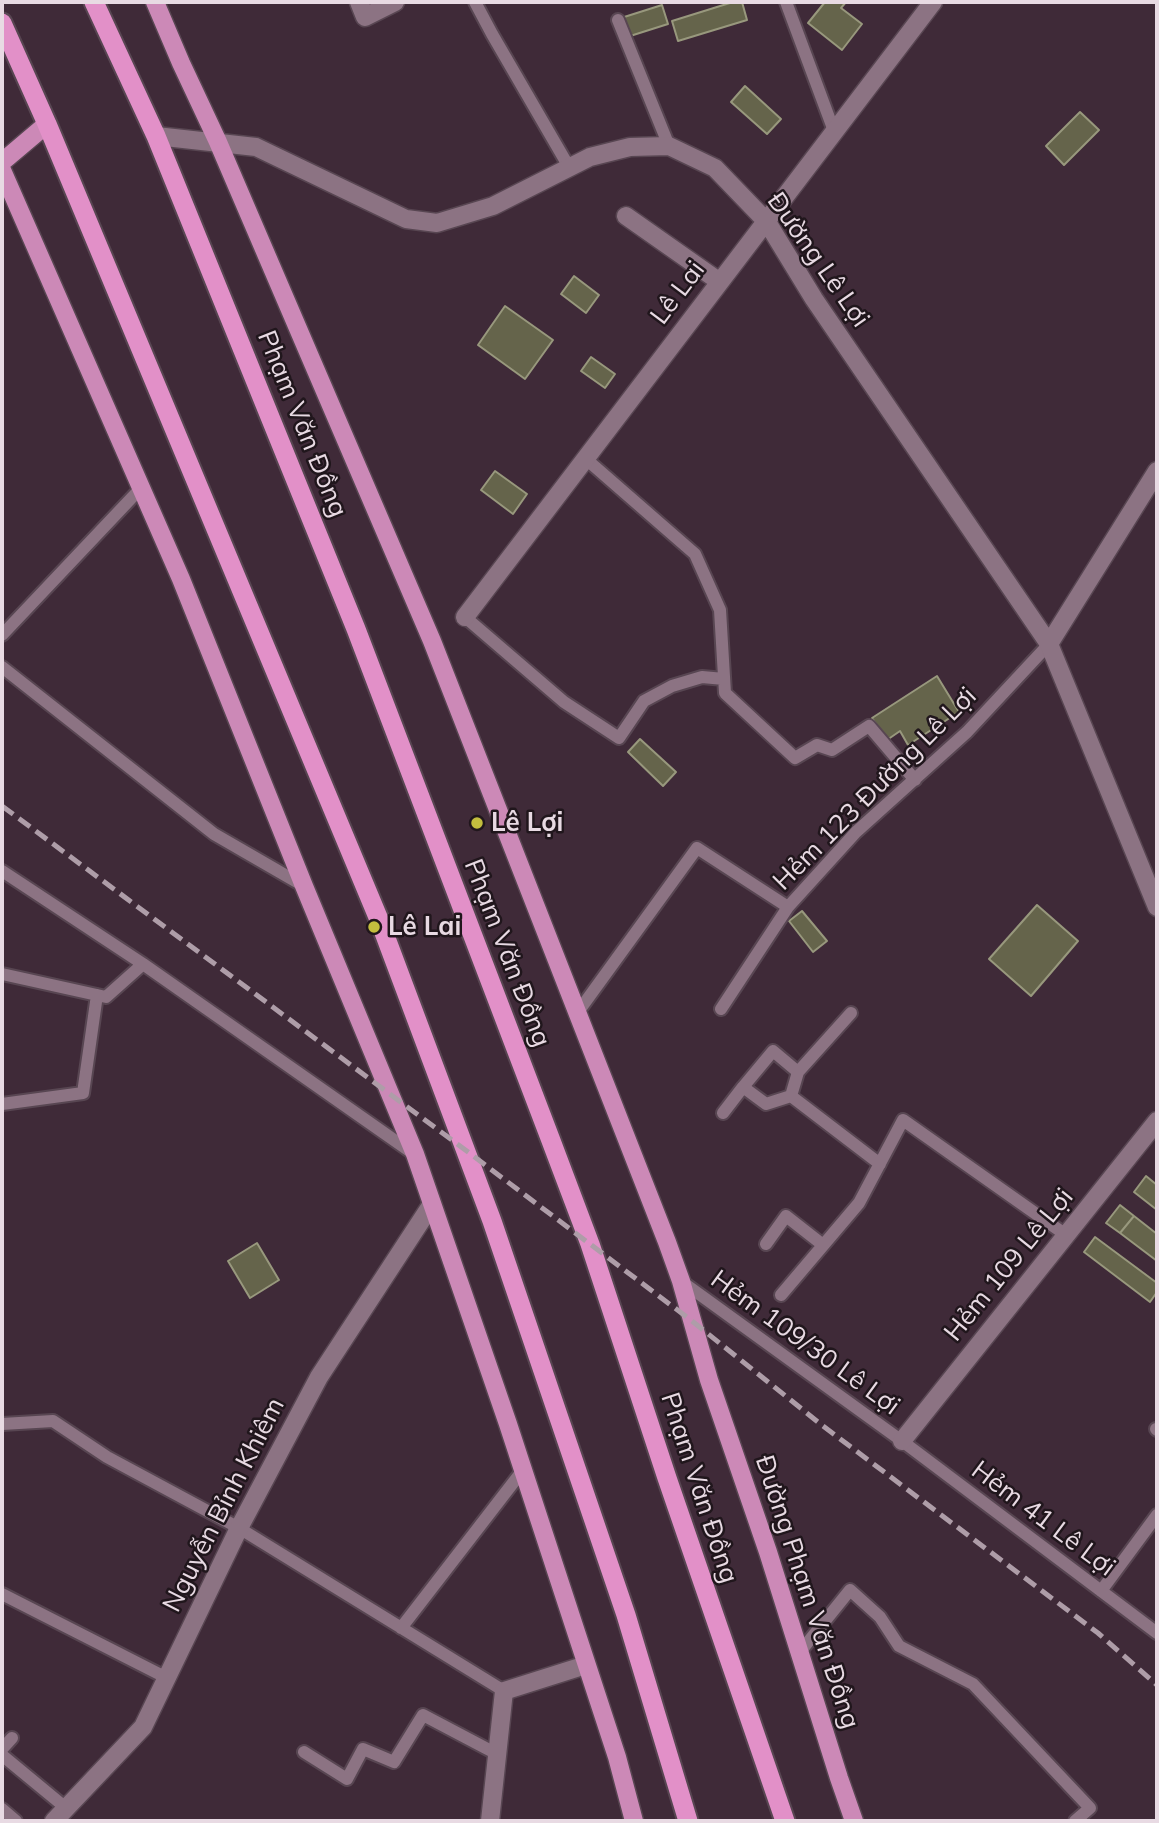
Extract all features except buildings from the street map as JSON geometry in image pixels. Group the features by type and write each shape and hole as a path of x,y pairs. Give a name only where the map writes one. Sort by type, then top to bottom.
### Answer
{"highway":[{"name":"Phạm Văn Đồng","path":"94,2 156,135 356,629 590,1244 671,1491 785,1821"},
{"path":"2,23 47,124 380,922 492,1221 626,1615 688,1821"}],"main road":[{"name":"Phạm Văn Đồng","path":"155,2 218,142 432,641 681,1281 709,1380"},
{"path":"2,162 47,124"},
{"path":"2,170 186,592 415,1154 523,1470 617,1757 634,1821"},
{"name":"Đường Phạm Văn Đồng","path":"709,1380 768,1552 854,1821"}],"street":[{"path":"359,2 365,17 395,2"},
{"name":"Lê Lai","path":"465,617 933,2"},
{"path":"156,135 256,147 406,219 437,223 493,206 590,157 630,148 669,145"},
{"name":"Đường Lê Lợi","path":"669,145 715,168 767,222 814,299 1049,644 1157,907"},
{"path":"626,216 720,282"},
{"path":"1049,644 1157,471"},
{"name":"Hẻm 109 Lê Lợi","path":"902,1441 1157,1121"},
{"name":"Nguyễn Bỉnh Khiêm","path":"54,1821 143,1727 239,1528 319,1377 432,1204"},
{"path":"490,1821 504,1691 586,1665"}],"lane":[{"path":"475,2 569,167"},
{"path":"786,2 834,131"},
{"path":"618,20 669,145"},
{"path":"586,458 695,554 720,610 724,693 795,758 817,745 832,750 869,726 915,780"},
{"path":"2,635 141,488"},
{"path":"465,617 564,702 619,738 644,701 672,686 702,677 724,678"},
{"name":"Hẻm 123 Đường Lê Lợi","path":"721,1009 788,906 856,832 967,732 1049,644"},
{"path":"2,667 214,834 304,886"},
{"path":"578,1012 697,848 788,906"},
{"path":"2,871 143,964 415,1154"},
{"path":"2,974 106,997 143,964"},
{"path":"2,1104 83,1093 97,995"},
{"path":"791,1096 797,1072 851,1013"},
{"path":"723,1113 773,1051 797,1072"},
{"path":"743,1087 766,1104 791,1096"},
{"path":"791,1096 880,1164"},
{"path":"780,1295 859,1203 903,1119 1066,1235"},
{"path":"766,1244 786,1216 823,1245"},
{"name":"Hẻm 109/30 Lê Lợi","path":"681,1281 902,1441"},
{"path":"2,1424 53,1421 107,1457 239,1528 504,1691"},
{"name":"Hẻm 41 Lê Lợi","path":"902,1441 1157,1633"},
{"path":"401,1628 523,1470"},
{"path":"1101,1591 1157,1515"},
{"path":"800,1652 850,1590 880,1617 900,1646 973,1684 1090,1808 1075,1821"},
{"path":"2,1594 167,1678"},
{"path":"304,1752 347,1779 363,1749 394,1762 423,1715 497,1754"},
{"path":"2,1748 12,1738"},
{"path":"2,1755 66,1808"},
{"path":"2,1809 16,1821"}],"railway":[{"path":"2,806 692,1321 823,1426 1098,1633 1157,1685"}],"place":[{"name":"Lê Lợi","path":"477,823"},
{"name":"Lê Lai","path":"374,927"}]}
